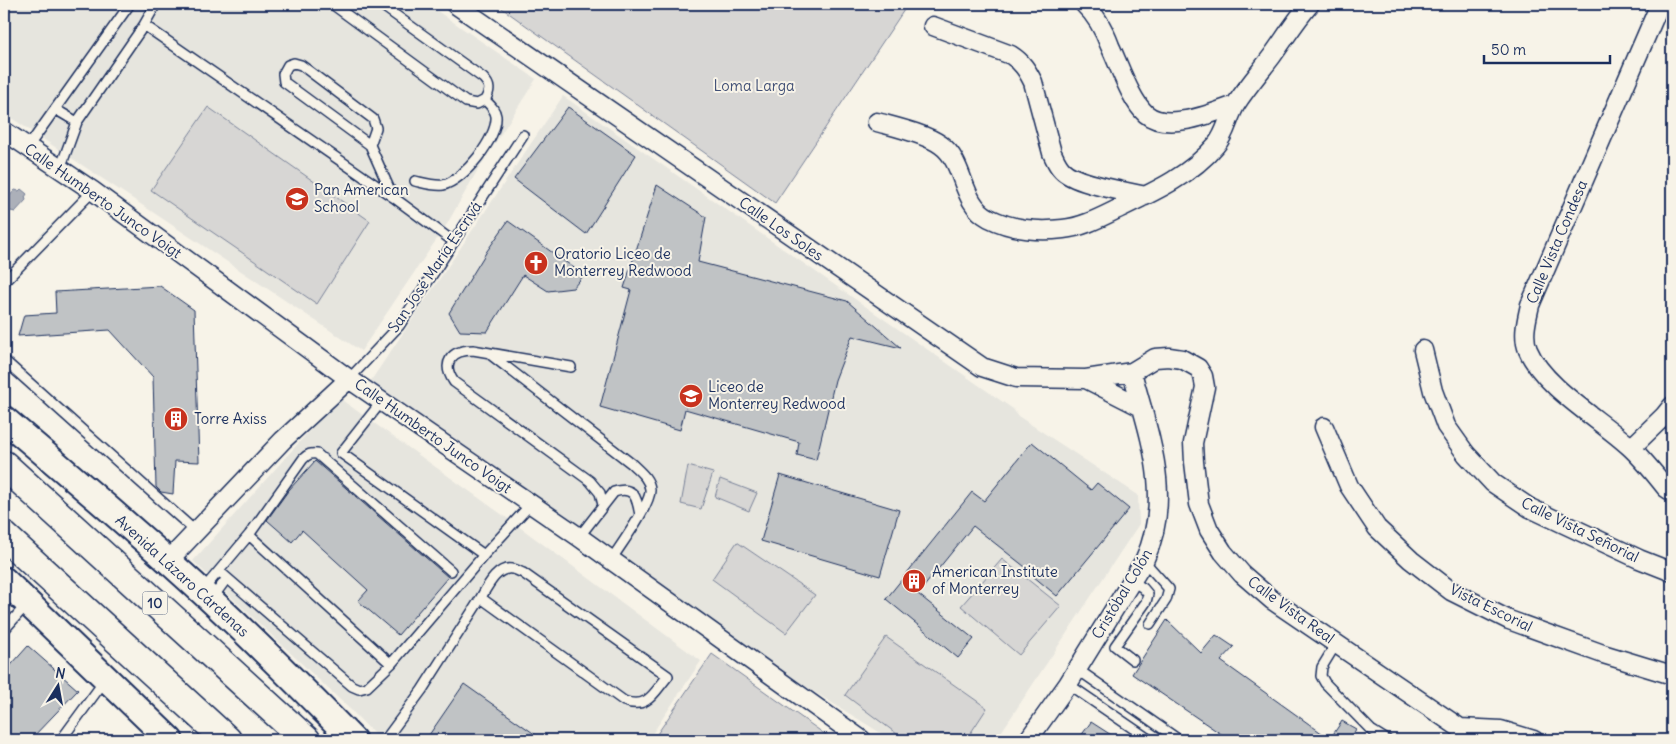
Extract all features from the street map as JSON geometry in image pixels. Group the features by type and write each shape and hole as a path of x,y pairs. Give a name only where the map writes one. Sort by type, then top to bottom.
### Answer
{"highway":[{"name":"10","path":"4,465 306,740"},
{"path":"4,536 227,740"}],"street":[{"name":"Calle Los Soles","path":"456,4 982,367 1016,378 1086,378 1132,372"},
{"path":"1084,4 1101,25 1131,93 1147,115 1158,120 1178,121 1205,116 1236,105"},
{"path":"877,122 930,139 941,145 957,164 968,197 976,208 987,217 1006,226 1034,232 1065,229 1092,222 1176,179 1203,159 1218,143 1236,105 1310,4"},
{"name":"Calle Vista Condesa","path":"1660,4 1530,304 1525,328 1527,348 1537,367 1560,390 1631,448 1666,488 1672,492"},
{"path":"933,26 1011,55 1020,61 1028,71 1033,82 1052,153 1063,172 1083,181 1145,196"},
{"name":"Calle Humberto Junco Voigt","path":"4,131 93,191 349,378 579,537 862,740"},
{"name":"Calle Vista Señorial","path":"1422,350 1433,391 1446,426 1466,454 1493,483 1530,508 1639,559 1672,572"},
{"name":"Calle Vista Real","path":"1132,372 1156,358 1169,356 1182,359 1198,368 1203,376 1205,386 1204,399 1193,442 1199,504 1209,530 1223,552 1242,574 1272,600 1466,734 1501,730 1534,740"},
{"name":"Cristóbal Colón","path":"1028,740 1072,676 1132,581 1144,561 1154,537 1159,498 1157,469 1132,372"},
{"name":"San José María Escrivá","path":"168,561 283,440 349,378"},
{"path":"1086,378 1141,407"},
{"path":"1631,448 1672,406"},
{"name":"Avenida Lázaro Cárdenas","path":"4,419 168,561 294,680 354,740"},
{"name":"Vista Escorial","path":"1324,427 1349,486 1377,528 1411,560 1451,591 1509,620 1602,654 1672,675"},
{"path":"4,580 170,740"}],"lane":[{"path":"28,147 130,4"},
{"path":"60,169 77,122 144,25 156,4"},
{"path":"332,4 466,102 477,104 486,100 490,89 488,83 483,78 380,4"},
{"path":"144,25 393,197 454,242"},
{"path":"370,145 376,128 373,119 301,65 294,63 288,65 283,74 284,82 370,145 393,197"},
{"path":"415,182 443,185 458,178 479,155 489,141 496,121 493,109 486,100"},
{"path":"55,109 77,122"},
{"name":"San José María Escrivá","path":"349,378 399,326 523,135"},
{"path":"4,282 93,191"},
{"path":"571,368 463,350 456,353 450,359 448,367 449,374 454,382 590,481 600,493 603,505"},
{"path":"489,354 643,474 650,489 650,495 640,515 611,560"},
{"path":"4,360 195,531"},
{"path":"382,401 342,453 484,555"},
{"path":"206,596 219,571 249,535 303,459 312,453 317,454 451,570"},
{"path":"579,537 614,492 626,490 637,498 640,515"},
{"path":"219,571 356,688 364,688 370,685 391,664 484,555 531,504"},
{"path":"249,535 391,664"},
{"path":"1144,561 1169,589 1166,600 1150,624"},
{"path":"385,740 422,690 481,598 498,573 504,569 512,569 523,573 668,676 645,703 638,705 624,701 481,598"},
{"path":"206,596 227,578"},
{"path":"1132,581 1143,588 1148,594 1146,602 1114,646 1133,660"},
{"path":"4,630 28,604"},
{"path":"1336,644 1322,667 1321,676 1325,683 1371,730 1387,740"},
{"path":"1072,676 1150,740"},
{"path":"1072,676 1179,740"},
{"path":"61,740 106,679"}],"shaded area":[{"name":"Pan American School","path":"4,4 427,4 536,79 476,173 447,224 361,351 4,113"},
{"name":"Liceo de Monterrey Redwood","path":"563,96 1013,409 1018,416 1138,495 1139,524 996,740 892,740 800,683 370,382"},
{"path":"21,189 27,194 26,200 15,212 11,211 9,213 4,209 4,202 15,190 19,191"},
{"path":"339,398 525,531 701,661 648,740 380,740 354,713 193,561"}],"green space":[{"name":"Loma Larga","path":"496,4 908,4 775,203"},
{"path":"208,107 370,221 317,304 151,190"},
{"path":"688,466 713,473 701,509 681,504"},
{"path":"720,479 757,493 749,511 715,497"},
{"path":"737,542 815,595 786,633 712,579"},
{"path":"1002,559 1061,606 1019,655 961,606"},
{"path":"886,637 987,708 966,740 905,740 845,695"},
{"path":"712,654 833,740 653,740"}],"building":[{"path":"568,107 636,155 586,234 514,179"},
{"path":"657,185 706,217 698,262 847,301 901,348 852,336 835,380 816,460 797,455 799,442 685,409 680,430 600,407 631,290 624,288"},
{"path":"508,221 584,275 573,288 548,291 523,275 487,332 460,331 449,313"},
{"name":"Torre Axiss","path":"160,286 194,310 199,462 175,461 173,494 161,492 156,487 153,377 110,330 18,336 24,315 56,313 55,292"},
{"path":"1032,442 1091,490 1097,483 1129,509 1057,596 1033,576 1034,574 973,526 918,594 974,639 958,658 886,599 972,492 984,501"},
{"path":"315,461 448,577 398,635 358,601 368,590 302,530 292,542 267,520 288,491"},
{"path":"780,475 899,510 880,576 761,541"},
{"path":"1167,620 1201,653 1216,635 1234,647 1221,661 1330,739 1342,721 1356,729 1350,740 1230,740 1132,674"},
{"path":"28,646 78,690 30,740 4,740 4,673"},
{"path":"464,684 543,740 436,740 429,735"},
{"path":"1091,722 1119,740 1078,740"}],"place":[{"name":"Pan American School","path":"297,199"},
{"name":"Oratorio Liceo de Monterrey Redwood","path":"536,263"},
{"name":"Liceo de Monterrey Redwood","path":"691,396"},
{"name":"Torre Axiss","path":"176,419"},
{"name":"American Institute of Monterrey","path":"914,581"}]}
